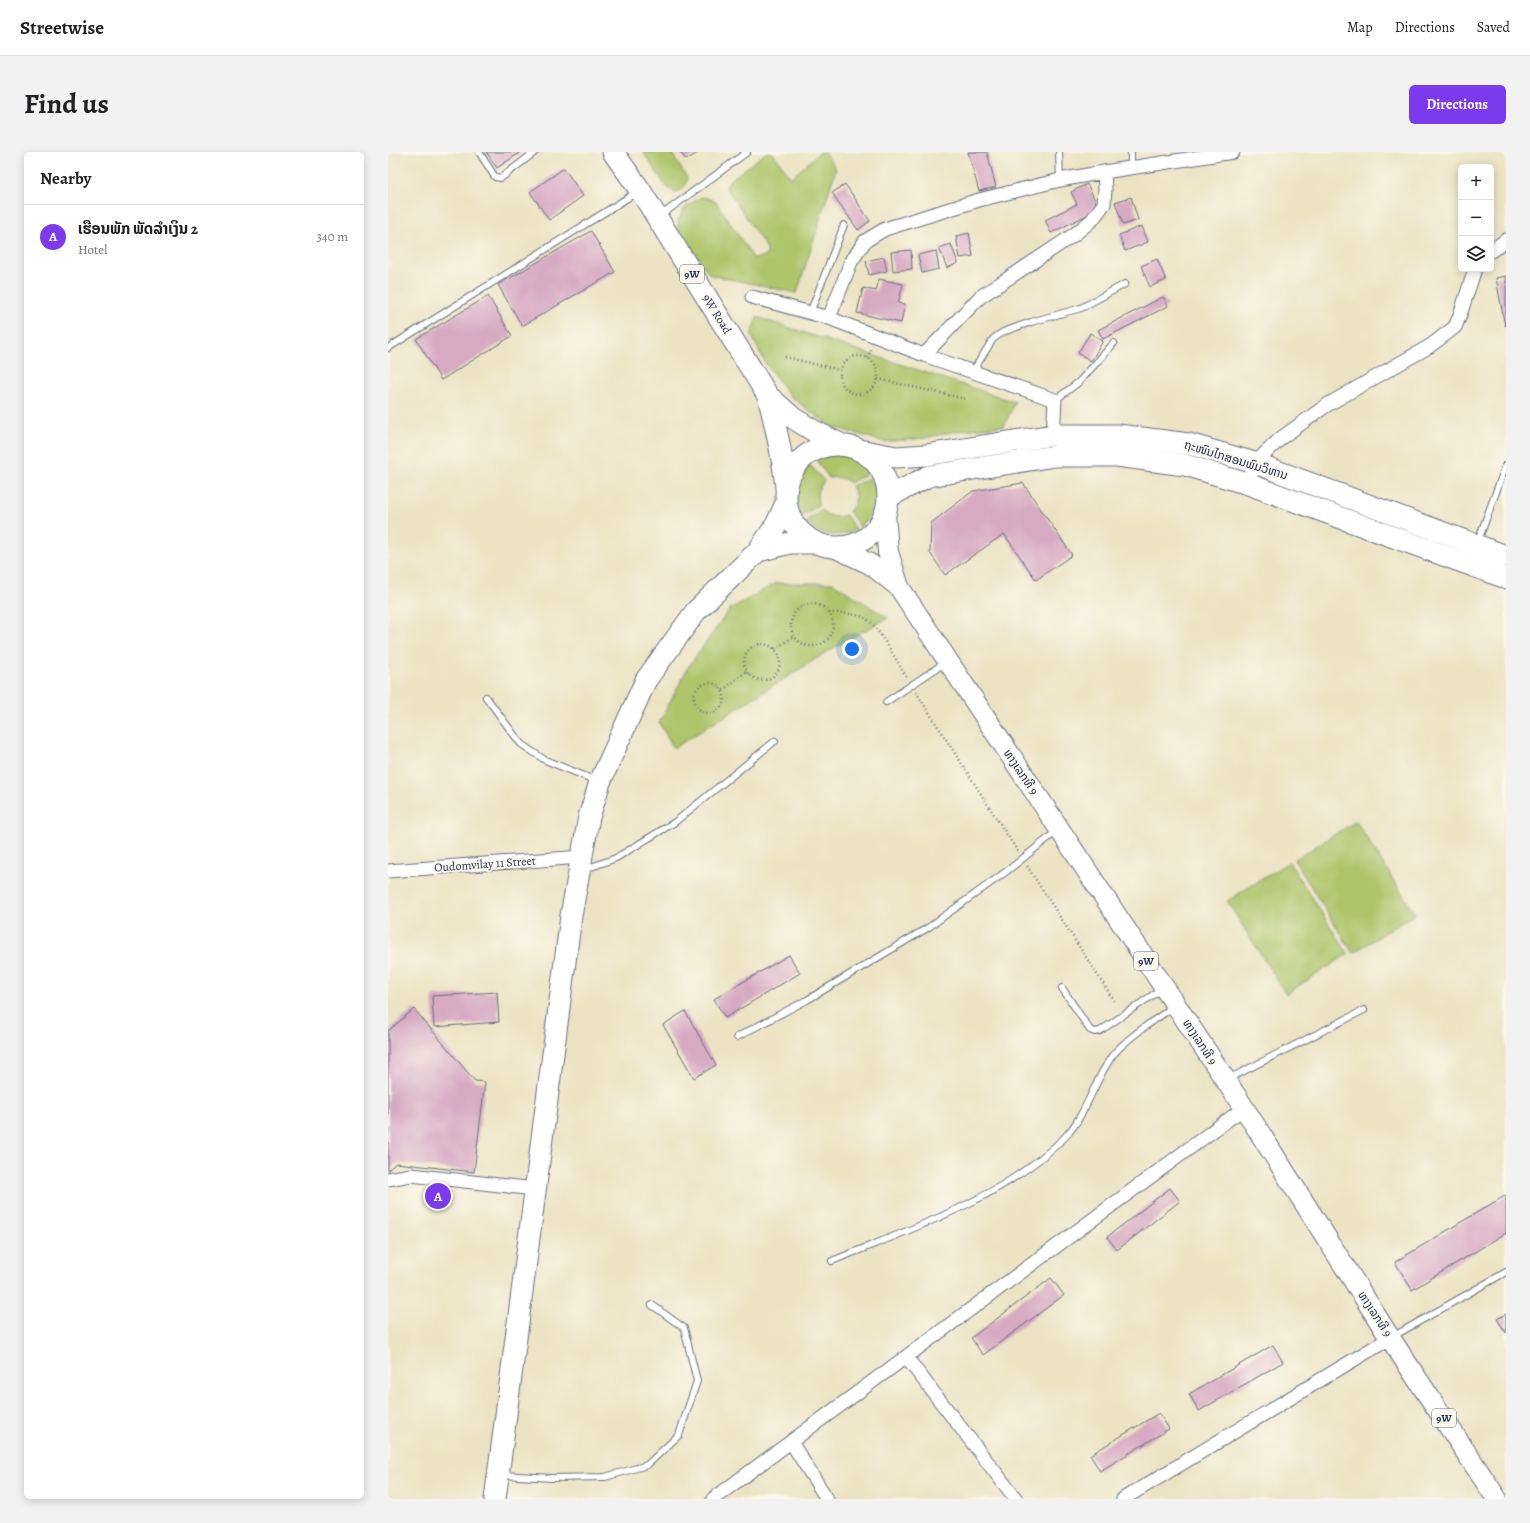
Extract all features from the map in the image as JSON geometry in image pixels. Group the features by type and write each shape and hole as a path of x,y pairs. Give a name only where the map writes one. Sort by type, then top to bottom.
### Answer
{"highway":[{"name":"9W Road","path":"613,152 640,190 768,396"},
{"path":"758,551 790,542 825,545 850,545 865,539 877,527 887,505 886,482 880,469 871,458 814,431 793,418 768,396"},
{"path":"768,396 782,455 786,497 792,520 802,533 825,545"},
{"name":"ຖະໜົນໄກສອນພົມວິຫານ","path":"850,447 896,457 926,455 1053,435 1118,434 1189,444 1254,463 1506,556"},
{"path":"495,1499 570,924 589,817 600,782 646,680 696,611 758,551 776,525 786,497 790,475 799,462 811,452 826,446 850,447"},
{"name":"ຖະໜົນໄກສອນພົມວິຫານ","path":"887,505 929,476 1055,456 1117,456 1178,464 1248,484 1506,578"}],"main road":[{"name":"ທາງເລກທີ 9","path":"887,505 888,552 899,587 1244,1108 1390,1338 1497,1499"},
{"name":"ທາງເລກທີ 9","path":"825,545 870,564 899,587"}],"street":[{"path":"829,318 851,262 865,241 885,229 979,200 1060,180 1233,152"},
{"path":"924,354 980,297 1076,234 1092,220 1104,204 1104,172"},
{"path":"1494,249 1506,240"},
{"path":"1248,484 1254,463 1280,438 1327,405 1430,346 1455,327 1474,272"},
{"path":"752,297 829,318 924,354 1055,400 1053,435"},
{"name":"Oudomvilay 11 Street","path":"388,871 580,864"},
{"path":"713,1499 1244,1108"},
{"path":"388,1179 411,1175 535,1189"},
{"path":"1123,1499 1390,1338"},
{"path":"906,1358 1016,1499"},
{"path":"791,1442 827,1499"}],"lane":[{"path":"479,152 495,177 501,178 535,152"},
{"path":"657,218 747,152"},
{"path":"1059,152 1060,180"},
{"path":"1131,152 1131,168"},
{"path":"388,348 640,190"},
{"path":"810,313 844,225"},
{"path":"973,371 993,339 1003,332 1031,322 1081,308 1124,284"},
{"path":"1055,400 1079,382 1114,343"},
{"path":"1476,545 1506,465"},
{"path":"886,702 948,661"},
{"path":"486,697 521,744 545,760 600,782"},
{"path":"580,864 616,858 675,822 775,741"},
{"path":"737,1037 807,1000 929,927 1059,829"},
{"path":"1062,988 1090,1030 1096,1032 1100,1031 1164,988"},
{"path":"832,1261 936,1220 991,1192 1032,1166 1066,1136 1085,1108 1096,1084 1112,1056 1135,1034 1175,1005"},
{"path":"1226,1081 1364,1010"},
{"path":"1390,1338 1506,1272"},
{"path":"498,1474 552,1478 605,1477 647,1466 679,1435 697,1380 684,1328 652,1306"}],"path":[{"path":"785,356 840,370"},
{"path":"860,356 868,358 873,362 877,368 878,379 876,385 870,392 857,395 850,393 842,385 840,370 848,359 860,356"},
{"path":"878,379 966,398"},
{"path":"829,612 832,626 828,638 823,642 817,645 804,644 794,636 791,623 793,616 797,610 810,604 817,604 829,612 837,612 865,618 876,629 1115,1002"},
{"path":"775,649 794,636"},
{"path":"759,644 770,646 775,649 780,660 777,672 773,676 762,680 756,679 747,671 744,666 744,660 748,649 759,644"},
{"path":"723,690 747,671"},
{"path":"704,683 715,683 723,690 725,699 724,704 717,711 708,713 703,712 696,705 694,695 696,690 704,683"}],"green space":[{"path":"643,152 671,152 687,178 683,189 674,191 667,188"},
{"path":"767,152 773,153 791,178 820,152 825,152 836,169 797,293 710,275 678,230 678,221 685,208 701,197 707,198 716,202 754,259 767,255 767,249 726,187 729,181"},
{"path":"757,317 1015,402 1004,426 961,430 925,438 885,442 830,426 790,396 766,364 751,335"},
{"path":"834,455 853,460 869,473 850,483 840,478 829,478 817,461 821,458"},
{"path":"810,465 824,481 817,492 818,505 802,516 797,502 797,489 802,477"},
{"path":"871,477 875,491 874,504 869,516 860,527 849,511 855,502 855,493 852,486"},
{"path":"821,510 833,516 846,515 856,530 836,535 817,531 806,521"},
{"path":"776,583 833,583 888,618 838,645 674,748 659,723 687,669 730,609"},
{"path":"1356,821 1415,914 1353,953 1294,860"},
{"path":"1289,862 1348,954 1286,994 1227,901"}],"building":[{"path":"486,152 521,152 497,168"},
{"path":"680,152 699,152 686,160"},
{"path":"968,152 987,152 996,187 979,191"},
{"path":"564,168 583,196 549,220 530,192"},
{"path":"845,184 870,221 858,230 832,193"},
{"path":"1087,184 1096,202 1091,213 1051,233 1045,220 1077,204 1071,192"},
{"path":"1131,197 1138,220 1123,225 1115,202"},
{"path":"1142,226 1148,242 1125,251 1119,235"},
{"path":"591,231 615,272 522,326 498,285"},
{"path":"969,233 973,256 960,258 956,236"},
{"path":"951,244 958,263 947,268 939,248"},
{"path":"911,250 912,269 893,271 891,252"},
{"path":"936,251 939,269 922,273 918,255"},
{"path":"884,257 887,271 869,275 866,261"},
{"path":"1157,259 1166,280 1150,287 1141,266"},
{"path":"1506,276 1506,326 1505,326 1496,278"},
{"path":"879,279 903,284 898,303 905,304 901,323 857,313 863,288 876,291"},
{"path":"488,296 512,336 441,380 416,339"},
{"path":"1163,297 1168,306 1103,339 1098,330"},
{"path":"1090,333 1103,341 1091,361 1078,353"},
{"path":"1023,483 1072,555 1036,580 1004,534 945,575 930,553 931,523 973,491"},
{"path":"789,955 800,973 725,1018 714,999"},
{"path":"497,992 499,1022 434,1027 432,996"},
{"path":"414,1009 475,1081 485,1082 474,1172 396,1163 388,1170 388,1031"},
{"path":"685,1011 716,1065 694,1078 663,1025"},
{"path":"1170,1188 1180,1201 1117,1250 1107,1237"},
{"path":"1506,1195 1506,1233 1412,1290 1395,1262"},
{"path":"1051,1278 1064,1295 983,1355 971,1338"},
{"path":"1506,1314 1506,1333 1497,1319"},
{"path":"1273,1345 1283,1362 1199,1411 1189,1394"},
{"path":"1159,1413 1169,1429 1100,1471 1090,1455"}],"place":[{"name":"ເຮືອນພັກ ພັດລຳເງິນ 2","path":"438,1196"}]}
